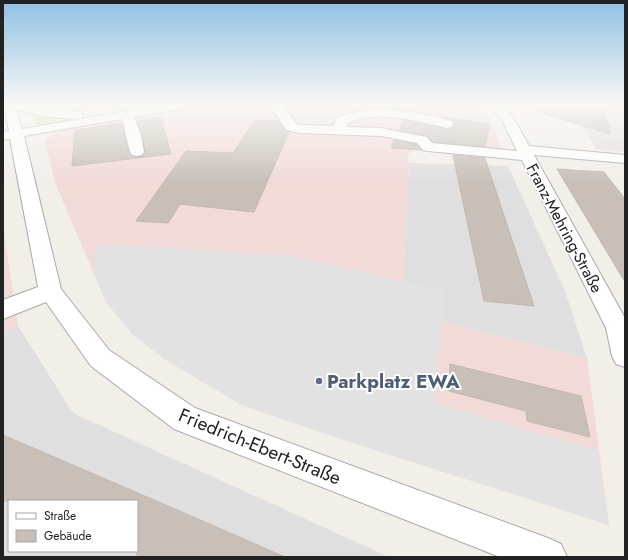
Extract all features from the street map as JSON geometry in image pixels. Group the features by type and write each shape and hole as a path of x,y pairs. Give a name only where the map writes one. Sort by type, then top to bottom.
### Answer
{"street":[{"path":"10,135 32,131"},
{"path":"133,131 137,152"},
{"path":"358,131 388,133 422,140 428,147 625,158"},
{"name":"Franz-Mehring-Straße","path":"514,131 621,329 625,356"},
{"name":"Friedrich-Ebert-Straße","path":"10,135 50,291 100,358 185,419 548,557"},
{"path":"3,310 50,291"}],"shaded area":[{"path":"60,131 496,131 505,158 413,150 407,156 409,163 403,281 444,290 442,322 587,358 609,525 338,438 242,405 164,359 106,302 56,185 44,139"},
{"path":"585,131 625,131 625,152 596,149"},
{"path":"409,163 508,166 565,291 587,358 442,322 403,281"},
{"path":"3,225 18,326 3,332"},
{"name":"Parkplatz EWA","path":"99,244 286,255 444,290 434,403 597,450 609,525 338,438 242,405 164,359 132,334 106,302 94,273 93,253"},
{"path":"18,326 73,413 389,557 3,557 3,332"}],"building":[{"path":"75,131 124,131 129,153 132,156 137,157 143,156 145,152 141,131 165,131 171,154 72,166"},
{"path":"248,131 289,132 254,212 180,204 168,223 136,221 186,151 233,153"},
{"path":"404,131 488,131 485,147 433,142 427,136"},
{"path":"601,131 609,131 610,134"},
{"path":"394,140 416,144 421,150 391,148"},
{"path":"453,155 485,158 534,306 484,301"},
{"path":"557,169 604,172 625,199 625,282"},
{"path":"450,364 581,396 590,437 527,421 526,411 449,391"},
{"path":"3,435 285,557 137,557 138,500 3,501"}],"place":[{"name":"Parkplatz EWA","path":"319,381"}]}
